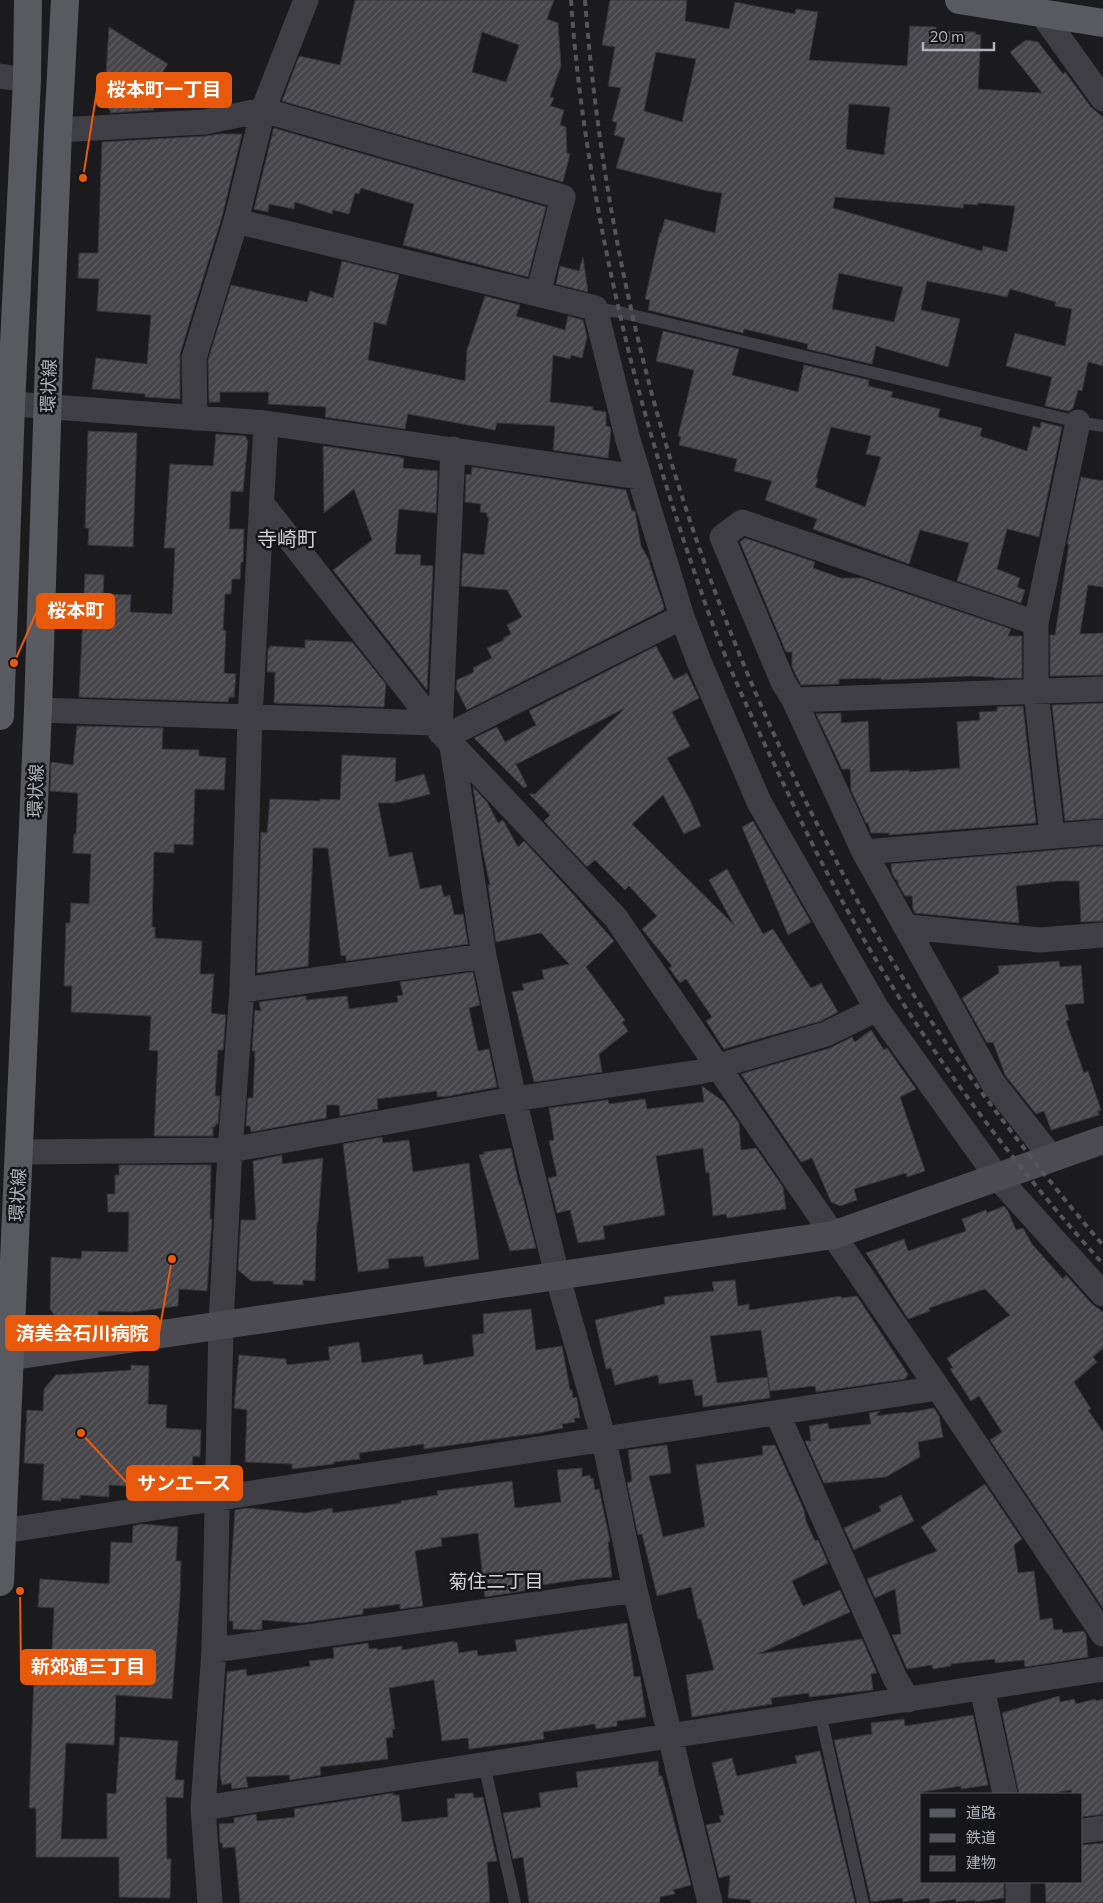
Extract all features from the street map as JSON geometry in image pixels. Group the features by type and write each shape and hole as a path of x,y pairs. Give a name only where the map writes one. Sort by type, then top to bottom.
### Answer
{"main road":[{"name":"環状線","path":"0,707 5,404 27,80 28,0"},
{"name":"環状線","path":"0,1582 3,1531 4,1357 20,1152 38,710 47,408 65,0"},
{"path":"959,0 1034,7 1103,23"}],"street":[{"path":"195,418 194,358 236,221 263,110 306,0"},
{"path":"1034,7 1103,99"},
{"path":"0,76 27,80"},
{"path":"58,130 205,122 263,110 563,197 538,294"},
{"path":"236,221 595,308 628,440 682,617 759,802 877,1009 997,1177 1103,1294"},
{"path":"5,404 266,423 639,476"},
{"path":"1052,836 1036,691 1036,623 1078,422"},
{"path":"210,1903 203,1808 214,1650 221,1325 230,1150 242,990 250,718 266,423"},
{"path":"453,449 442,734 484,956 514,1099 557,1275 604,1440 635,1590 710,1903"},
{"path":"263,505 442,734 616,918 938,1388 1103,1634"},
{"path":"1036,623 742,522 722,537 783,682 794,700 864,852 908,927 993,1083 1052,1158"},
{"path":"38,710 250,718 442,734 682,617"},
{"path":"794,700 1103,689"},
{"path":"864,852 1103,832"},
{"path":"908,927 1040,940 1103,935"},
{"path":"242,990 484,956"},
{"path":"20,1152 230,1150 514,1099 698,1072 826,1034 877,1009"},
{"path":"4,1357 833,1235 1103,1140"},
{"path":"3,1531 938,1388"},
{"path":"777,1413 895,1678 908,1700"},
{"path":"214,1650 635,1590"},
{"path":"203,1808 1103,1669"},
{"path":"982,1688 1005,1793"},
{"path":"1083,1831 1103,1828"},
{"path":"1018,1883 1018,1903"}],"lane":[{"path":"595,308 619,312 1078,422 1103,426"},
{"path":"820,1713 863,1903"},
{"path":"484,1764 515,1903"}],"building":[{"path":"355,0 554,0 547,19 558,23 561,66 550,97 554,98 550,106 564,110 560,125 566,127 567,153 570,154 563,182 282,101 299,56 340,65","holes":["482,32 519,45 506,82 472,72"]},
{"path":"610,0 687,0 685,21 729,29 735,2 795,14 796,9 818,12 809,60 907,66 910,26 936,27 936,31 976,32 975,34 981,35 978,89 1042,93 1010,52 1026,40 1038,42 1063,74 1065,72 1091,107 1103,117 1103,366 1088,362 1082,391 1078,390 1073,408 1069,411 1045,406 1052,377 1006,366 1015,333 1065,346 1072,309 1055,306 1056,302 1010,289 1007,297 927,281 921,310 960,319 948,367 876,346 872,364 807,349 808,344 744,329 743,333 648,310 650,300 645,299 660,232 665,219 715,233 722,193 616,168 625,138 614,135 617,123 612,121 621,88 608,86 615,47 602,45","holes":["656,52 696,59 682,122 644,111","849,104 890,107 884,155 846,149","835,197 963,208 964,204 978,205 978,203 1015,206 1007,252 983,246 982,251 833,208","839,273 903,287 894,322 832,309"]},
{"path":"109,27 168,64 151,89 162,96 153,110 110,113 110,110 104,105"},
{"path":"208,80 231,90 225,103 212,106 199,100"},
{"path":"274,128 546,207 528,277 403,245 414,204 361,188 359,194 355,193 349,214 333,210 332,214 295,202 294,209 269,204 268,212 254,209 272,135 276,136 272,134"},
{"path":"242,134 222,217 180,354 180,399 145,397 145,394 92,389 96,358 147,364 151,315 97,311 99,279 78,278 79,253 98,253 102,142"},
{"path":"583,257 588,292 556,284 560,266 579,271"},
{"path":"342,261 399,275 386,325 374,322 368,360 465,381 467,350 485,296 520,305 516,316 565,330 568,316 583,320 587,337 582,358 571,355 570,359 553,355 550,402 593,407 593,410 606,412 606,426 610,427 611,430 608,458 553,450 555,426 497,423 495,430 408,414 405,429 325,417 326,407 268,404 269,392 220,392 220,402 209,402 208,360 231,285 307,302 310,291 333,298"},
{"path":"663,331 739,349 732,375 798,392 804,365 869,380 868,386 893,392 891,397 940,409 938,417 982,428 980,436 1027,451 1033,426 1040,428 1041,422 1062,427 1039,537 1007,529 997,569 1020,578 1017,587 1025,590 1021,603 957,581 969,543 920,530 909,564 813,529 817,519 765,500 772,481 734,471 737,459 679,445 681,437 678,436 694,370 656,361","holes":["831,427 871,436 866,454 881,457 865,507 815,487"]},
{"path":"88,431 137,433 133,547 88,545 89,528 85,528"},
{"path":"216,434 245,436 248,441 243,492 231,491 229,529 244,529 243,562 241,562 240,579 232,579 231,594 225,594 223,630 226,631 224,673 236,674 234,697 229,697 228,702 79,697 85,574 104,575 103,594 131,595 130,612 172,614 175,548 164,548 170,464 213,466"},
{"path":"323,446 400,457 404,459 403,468 438,471 436,513 399,509 395,554 421,555 420,565 433,566 427,690 333,570 372,540 354,489 324,513"},
{"path":"472,467 626,490 632,511 635,511 641,546 650,562 664,607 663,610 467,710 456,688 457,680 474,672 473,668 492,658 487,648 504,640 503,638 511,634 507,625 522,617 507,590 461,586 463,553 484,555 489,517 487,517 487,513 480,512 481,504 465,502 466,474 471,475"},
{"path":"1081,477 1103,481 1103,587 1088,585 1080,634 1103,633 1103,675 1050,676 1050,635 1055,635 1069,544 1067,544"},
{"path":"745,538 815,562 813,568 841,578 861,578 1011,629 1008,636 1022,636 1022,678 969,676 881,680 881,678 839,679 839,684 801,685 792,667 792,652 786,652 740,542"},
{"path":"305,640 352,642 386,684 384,707 274,703 275,672 267,672 268,648 270,646 305,648"},
{"path":"656,646 674,680 687,673 699,698 672,712 690,746 667,758 690,800 701,826 684,834 663,795 632,824 734,925 709,880 727,869 763,934 773,929 811,988 821,983 838,1012 821,1021 724,1049 706,1021 712,1017 686,979 680,983 669,968 672,966 642,929 657,916 629,886 625,890 595,860 587,867 544,821 550,815 529,794 535,794 625,708 517,764 515,762 527,786 524,788 474,738 497,727 505,742 536,725 529,711"},
{"path":"1103,703 1103,818 1065,821 1052,705"},
{"path":"1023,706 1036,823 889,835 889,833 871,833 851,790 850,769 842,769 816,714 841,713 841,723 868,721 870,772 909,770 909,772 960,768 957,722 980,720 979,712 997,711 997,707"},
{"path":"77,726 163,728 162,749 199,750 199,756 226,758 224,790 195,789 193,845 174,844 174,853 154,852 152,927 155,927 155,938 202,941 200,974 214,974 211,1013 226,1015 223,1050 218,1050 215,1096 220,1096 218,1124 213,1127 213,1136 154,1136 158,1051 149,1050 151,1016 71,1012 72,986 64,986 66,923 70,923 71,903 89,904 91,854 73,853 78,793 50,791 51,762 73,765"},
{"path":"342,755 396,758 395,782 424,774 430,794 395,803 378,803 389,857 412,852 420,889 441,885 444,897 450,895 454,915 463,914 468,944 346,961 346,955 341,956 328,848 313,848 308,966 257,973 261,832 267,833 270,799 340,800"},
{"path":"473,787 487,802 498,823 503,820 518,847 524,841 614,941 586,967 625,1020 622,1022 628,1031 599,1054 602,1072 534,1082 512,992 524,990 522,984 544,979 542,970 569,964 541,933 496,942 488,885 490,885"},
{"path":"753,821 811,922 788,935 742,827"},
{"path":"1103,846 1103,921 1081,922 1079,881 1058,881 1016,886 1019,923 915,913 912,896 905,896 898,884 898,880 896,880 892,873 891,864"},
{"path":"1059,961 1060,967 1081,965 1084,1003 1065,1005 1069,1020 1066,1021 1084,1073 1088,1071 1101,1110 1098,1111 1099,1115 1051,1130 1044,1111 1036,1114 1005,1075 993,1042 987,1043 962,998 999,973 998,966"},
{"path":"473,972 480,1005 469,1008 478,1051 489,1049 497,1087 449,1096 437,1097 437,1091 377,1099 378,1109 340,1116 339,1105 327,1105 326,1118 251,1132 250,1126 246,1126 248,1098 253,1098 255,1051 252,1051 255,1010 261,1011 259,1002 306,996 306,1000 347,996 349,1009 398,1002 397,996 403,995 400,982"},
{"path":"871,1030 884,1050 887,1048 916,1089 900,1097 925,1171 907,1177 906,1173 854,1189 857,1200 840,1206 831,1202 812,1158 801,1162 741,1074 830,1048 852,1037 855,1042"},
{"path":"702,1086 724,1102 739,1123 741,1150 756,1148 783,1187 786,1209 727,1218 726,1214 713,1216 709,1172 706,1173 703,1148 656,1156 665,1215 603,1226 605,1239 578,1243 570,1210 557,1213 548,1178 557,1176 549,1141 554,1140 549,1108 608,1100 609,1104 645,1099 647,1109 704,1102"},
{"path":"382,1137 383,1143 409,1140 413,1172 469,1163 479,1259 425,1267 423,1256 388,1259 389,1268 358,1272 343,1144"},
{"path":"511,1148 536,1248 510,1251 479,1155 484,1154 484,1152"},
{"path":"282,1155 282,1164 323,1158 317,1222 315,1281 303,1280 303,1285 273,1284 273,1281 251,1281 238,1270 241,1220 256,1220 253,1161"},
{"path":"119,1165 211,1165 210,1219 212,1219 207,1291 179,1289 178,1306 132,1312 98,1311 98,1315 58,1321 50,1309 51,1257 81,1259 82,1251 128,1252 129,1212 108,1212 107,1194 115,1194 115,1175 119,1175"},
{"path":"1004,1206 1016,1230 1023,1228 1032,1244 1063,1279 1066,1275 1092,1304 1103,1312 1103,1348 1093,1357 1097,1362 1074,1382 1091,1409 1088,1410 1103,1432 1103,1608 990,1440 1002,1432 979,1396 971,1401 950,1369 953,1368 947,1358 1010,1315 985,1289 929,1308 930,1311 908,1319 866,1253 904,1239 908,1251 966,1231 962,1219 986,1210 987,1213"},
{"path":"735,1280 738,1306 749,1304 749,1310 841,1296 841,1298 857,1296 908,1374 905,1379 816,1392 815,1386 770,1391 768,1378 770,1398 703,1407 702,1395 695,1396 692,1379 659,1384 658,1375 615,1385 611,1368 606,1369 595,1320 665,1304 664,1297 714,1291 712,1282","holes":["761,1330 768,1377 717,1383 710,1336"]},
{"path":"531,1309 536,1350 562,1346 570,1390 572,1390 573,1398 577,1397 580,1418 574,1418 575,1422 562,1424 563,1428 539,1433 424,1449 424,1444 359,1453 360,1459 334,1462 334,1464 292,1469 292,1464 245,1462 247,1410 234,1408 239,1355 286,1359 287,1365 330,1360 328,1347 359,1342 362,1363 422,1354 424,1365 474,1356 472,1335 484,1333 483,1314"},
{"path":"131,1365 149,1366 148,1404 167,1405 166,1428 201,1430 200,1457 193,1456 191,1482 155,1482 155,1488 109,1485 109,1497 80,1495 80,1499 42,1500 44,1464 24,1463 27,1410 43,1411 44,1389 56,1375 131,1370"},
{"path":"934,1408 939,1416 943,1437 918,1442 920,1457 886,1477 824,1483 805,1441 811,1441 809,1426 828,1423 829,1429 871,1424 869,1413 880,1411 876,1416"},
{"path":"667,1445 671,1473 649,1476 663,1537 705,1527 696,1465 763,1455 762,1446 775,1445 804,1510 806,1521 815,1541 818,1540 828,1563 792,1581 803,1606 840,1590 850,1612 758,1654 862,1639 877,1673 871,1674 873,1690 809,1697 809,1693 771,1698 772,1704 692,1717 686,1675 714,1670 701,1619 698,1619 691,1587 657,1596 642,1534 638,1535 627,1483 632,1481 628,1450"},
{"path":"582,1468 582,1477 590,1475 591,1479 593,1478 595,1490 599,1489 610,1541 608,1542 612,1577 535,1586 535,1589 485,1597 478,1533 441,1538 442,1546 415,1551 423,1606 400,1609 400,1604 363,1609 363,1614 301,1623 262,1620 262,1629 255,1630 233,1629 233,1621 229,1621 235,1510 246,1508 306,1513 332,1508 333,1513 401,1503 401,1501 438,1495 437,1491 512,1481 515,1508 561,1502 557,1470"},
{"path":"985,1484 1022,1539 1014,1545 1018,1573 1034,1571 1040,1620 1052,1618 1054,1630 1062,1629 1063,1633 1084,1631 1088,1657 1025,1667 1024,1660 995,1663 995,1659 951,1664 951,1666 933,1669 932,1665 907,1669 892,1635 901,1634 895,1589 875,1598 867,1579 937,1551 921,1527"},
{"path":"901,1495 914,1521 854,1550 844,1528 881,1511 879,1506"},
{"path":"141,1524 178,1527 176,1561 181,1561 180,1597 172,1699 116,1695 114,1745 66,1743 61,1839 107,1839 107,1793 116,1794 120,1737 178,1741 175,1780 184,1780 183,1798 166,1797 167,1859 171,1859 170,1898 119,1897 119,1857 36,1857 36,1808 29,1808 34,1676 39,1676 41,1651 52,1652 54,1608 38,1607 40,1579 109,1584 111,1542 132,1543 133,1526"},
{"path":"627,1623 634,1677 640,1676 646,1717 617,1721 617,1726 596,1729 595,1724 543,1732 544,1739 469,1749 468,1738 442,1741 434,1680 389,1688 395,1729 392,1729 393,1737 386,1738 388,1759 320,1767 321,1775 290,1780 289,1775 246,1777 248,1787 232,1789 231,1783 222,1785 220,1773 227,1672 246,1669 247,1676 310,1666 309,1661 334,1658 333,1648 368,1643 369,1649 377,1648 377,1650 402,1646 402,1650 454,1641 454,1643 457,1642 459,1653 477,1650 478,1656 517,1651 515,1640"},
{"path":"1059,1696 1060,1702 1074,1699 1076,1704 1103,1699 1103,1814 1083,1817 1083,1793 1072,1793 1071,1790 1054,1793 1019,1793 1002,1713"},
{"path":"973,1715 988,1785 961,1789 961,1786 920,1793 920,1883 1004,1883 1004,1898 975,1902 975,1900 956,1902 956,1899 930,1903 929,1898 903,1902 902,1898 871,1902 834,1740 872,1734 871,1723 904,1719 905,1726"},
{"path":"820,1751 855,1903 751,1903 750,1900 728,1898 730,1875 719,1878 706,1825 721,1822 719,1816 724,1815 712,1763 732,1758 737,1776 797,1763 795,1756"},
{"path":"658,1761 659,1776 662,1776 691,1885 673,1890 675,1894 660,1897 660,1903 529,1903 523,1857 513,1859 503,1813 541,1807 539,1793 578,1787 576,1772"},
{"path":"393,1793 393,1795 399,1795 402,1822 448,1817 447,1799 455,1798 455,1794 473,1793 474,1798 483,1797 497,1861 487,1862 490,1903 240,1903 235,1847 223,1848 222,1843 220,1843 219,1824 234,1823 234,1818 256,1814 257,1821 295,1817 294,1809"},
{"path":"1103,1843 1103,1903 1046,1903 1045,1883 1083,1883 1083,1845"}],"railway":[{"path":"571,0 585,133 592,178 609,266 629,353 677,519 695,574 732,673 817,854 860,933 891,984 922,1033 991,1129 1064,1220 1103,1264"},
{"path":"585,0 596,107 612,212 632,315 658,417 689,518 725,617 765,715 839,867 907,984 942,1037 998,1114 1103,1245"}],"place":[{"name":"桜本町一丁目","path":"83,178"},
{"name":"桜本町","path":"14,663"},
{"name":"済美会石川病院","path":"172,1259"},
{"name":"サンエース","path":"81,1433"},
{"name":"新郊通三丁目","path":"20,1591"}],"district":[{"name":"寺崎町","path":"287,538"},
{"name":"菊住二丁目","path":"496,1580"}]}
